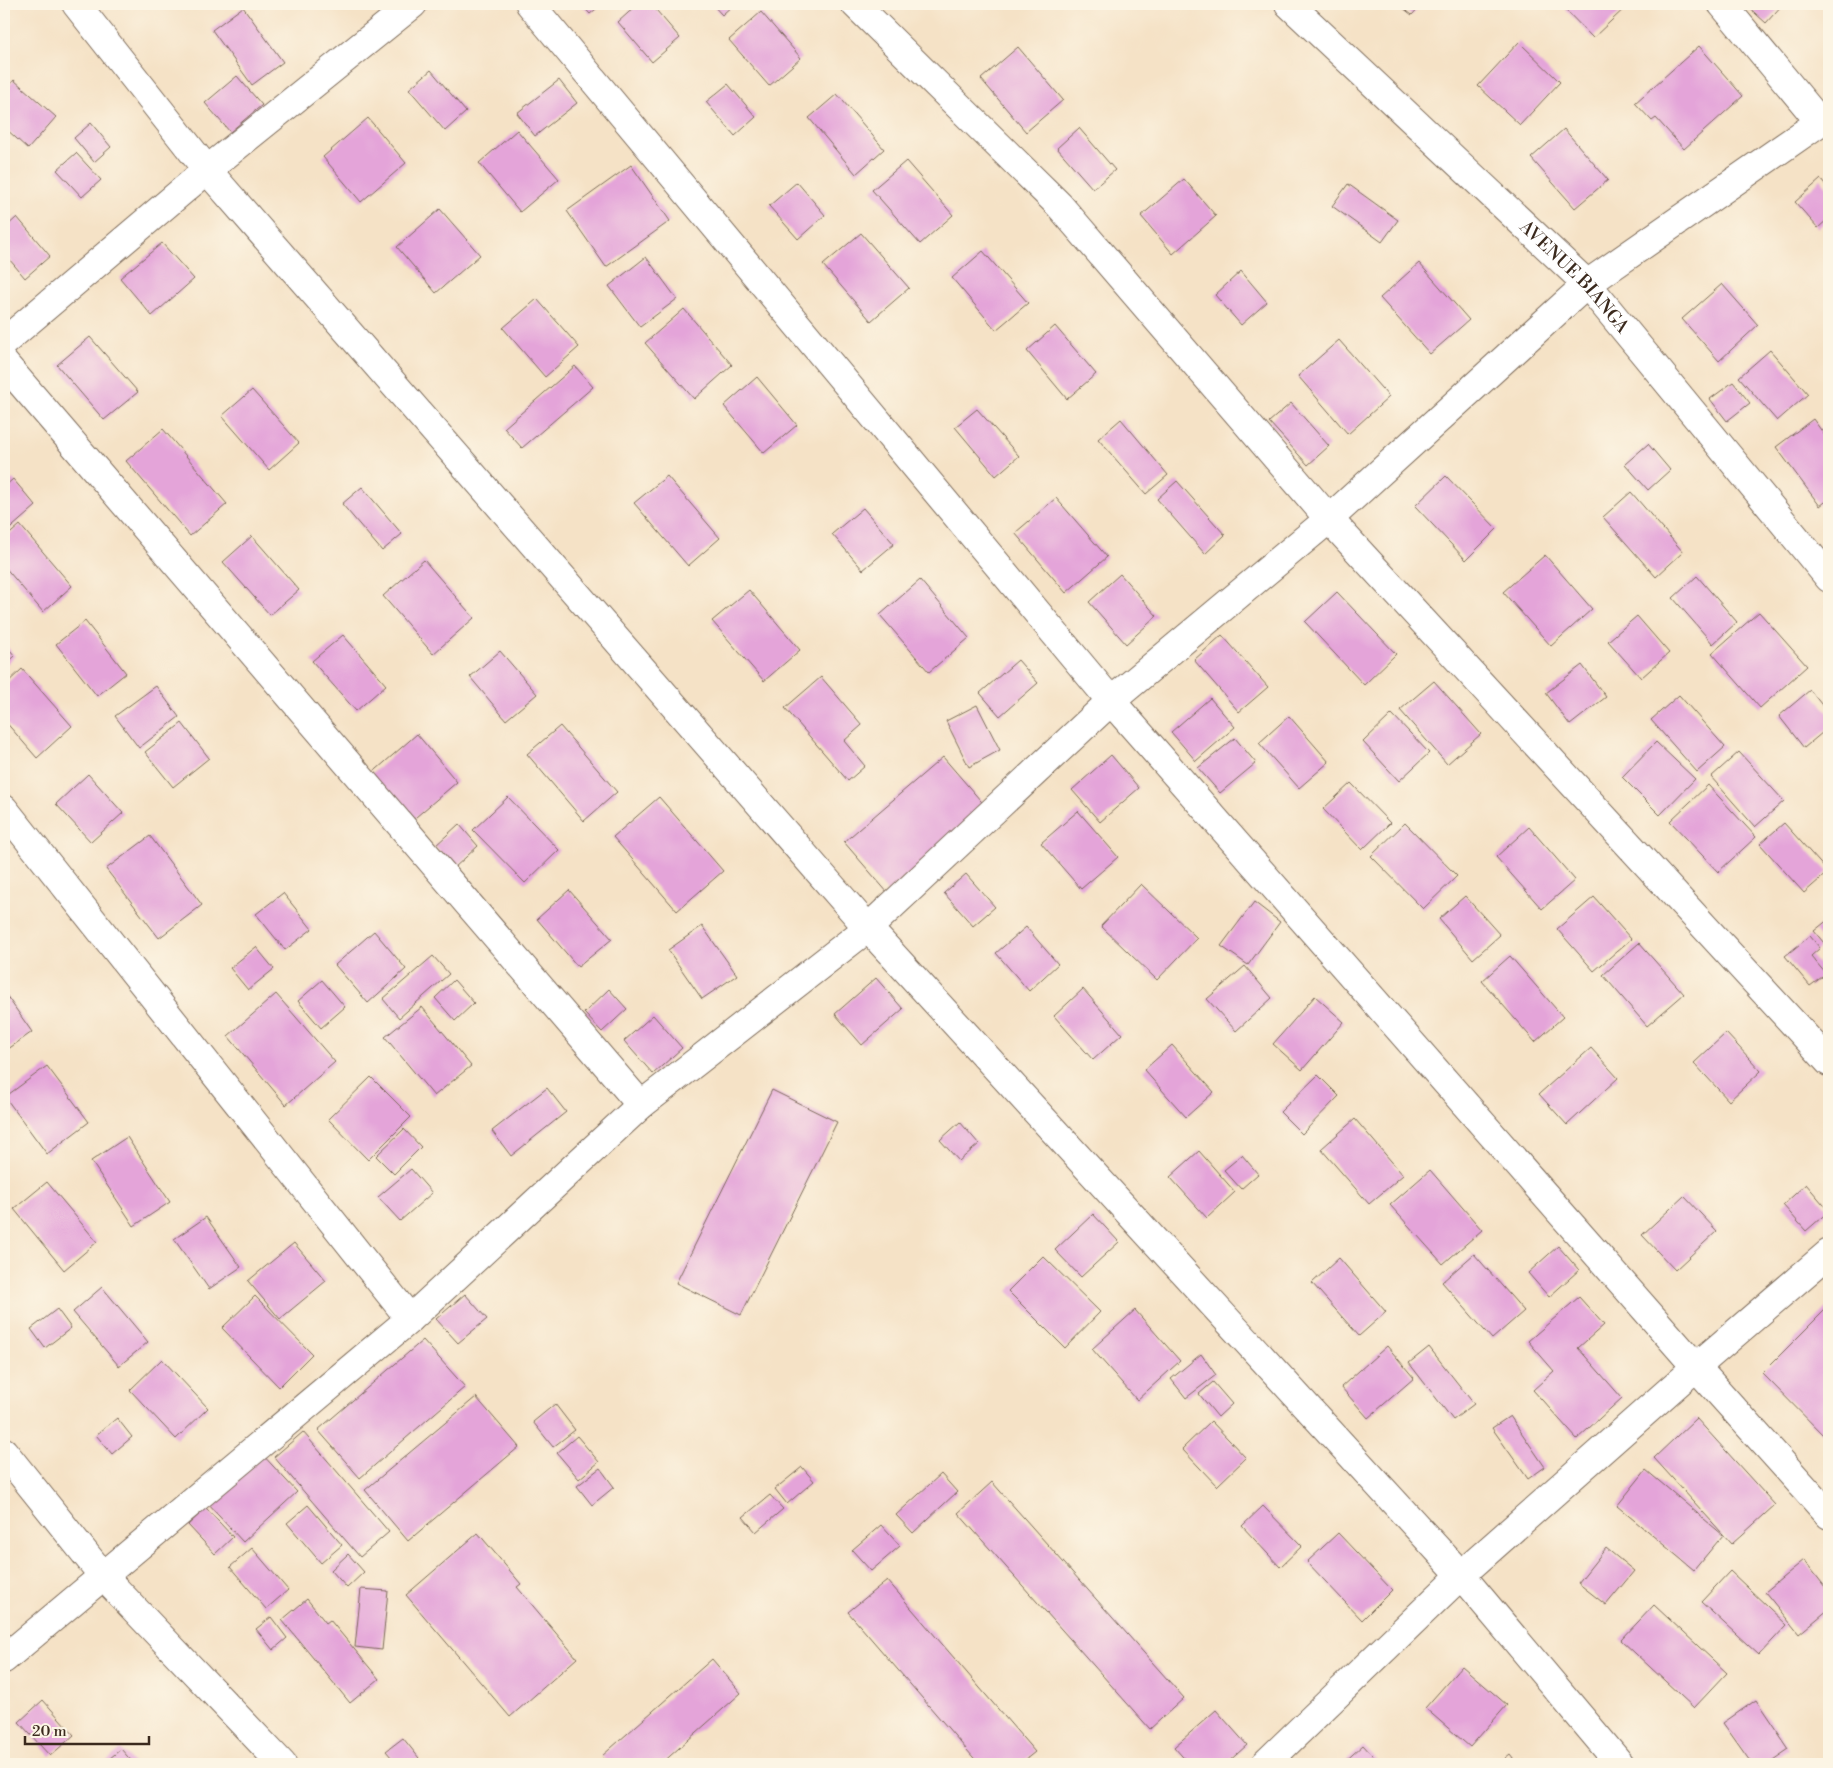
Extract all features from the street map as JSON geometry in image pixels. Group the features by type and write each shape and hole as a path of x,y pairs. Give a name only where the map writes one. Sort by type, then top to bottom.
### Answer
{"street":[{"path":"76,4 208,170 868,928 1461,1575 1620,1764"},
{"path":"4,342 208,170 413,4"},
{"path":"530,4 1111,701 1696,1367 1829,1515"},
{"path":"855,4 1059,205 1329,519 1829,1062"},
{"name":"AVENUE BIANGA","path":"1289,4 1586,284 1829,578"},
{"path":"4,1659 410,1319 642,1105 868,928 1111,701 1329,519 1586,284 1824,121 1722,4"},
{"path":"4,363 642,1105"},
{"path":"4,809 410,1319"},
{"path":"1265,1764 1461,1575 1696,1367 1829,1253"},
{"path":"4,1452 104,1576 282,1764"}],"building":[{"path":"581,4 602,4 590,14"},
{"path":"638,4 651,4 680,38 652,62 618,22"},
{"path":"712,4 734,4 722,15"},
{"path":"1398,4 1422,4 1412,15"},
{"path":"1560,4 1629,4 1593,38"},
{"path":"1745,4 1783,4 1766,23"},
{"path":"243,7 283,62 252,85 212,30"},
{"path":"761,12 801,58 769,86 729,40"},
{"path":"1519,42 1560,82 1520,125 1478,86"},
{"path":"1699,46 1743,96 1684,149 1656,118 1652,121 1635,103"},
{"path":"1018,47 1063,100 1026,132 981,79"},
{"path":"431,70 466,112 445,131 409,89"},
{"path":"237,76 262,105 230,132 205,103"},
{"path":"14,80 56,117 28,149 4,127 4,92"},
{"path":"559,80 577,103 535,136 517,113"},
{"path":"728,84 756,117 735,136 706,102"},
{"path":"837,94 884,149 856,174 809,118"},
{"path":"368,118 406,163 361,202 323,157"},
{"path":"91,123 111,147 94,162 74,138"},
{"path":"1079,128 1115,170 1093,189 1057,148"},
{"path":"1564,129 1608,180 1575,208 1531,158"},
{"path":"517,130 559,179 520,212 479,163"},
{"path":"76,153 101,180 82,197 57,170"},
{"path":"906,161 953,215 920,244 872,190"},
{"path":"631,165 670,221 606,267 567,211"},
{"path":"1184,179 1216,216 1173,254 1141,216"},
{"path":"1821,179 1829,189 1829,218 1818,228 1795,202"},
{"path":"797,182 825,215 798,239 769,206"},
{"path":"1348,184 1398,220 1382,242 1332,206"},
{"path":"440,209 480,255 436,293 397,247"},
{"path":"17,217 50,256 25,278 4,253 4,229"},
{"path":"861,233 909,288 871,321 823,265"},
{"path":"162,243 194,279 152,316 120,278"},
{"path":"983,251 1028,303 996,330 952,278"},
{"path":"646,257 677,299 640,327 609,286"},
{"path":"1419,263 1469,320 1430,354 1380,298"},
{"path":"1241,271 1267,302 1241,325 1215,295"},
{"path":"1722,284 1758,325 1719,361 1682,319"},
{"path":"537,299 579,347 545,377 503,328"},
{"path":"684,309 732,365 694,399 645,343"},
{"path":"1055,326 1096,374 1067,399 1027,351"},
{"path":"90,337 138,392 104,420 57,365"},
{"path":"1339,340 1389,397 1348,434 1298,376"},
{"path":"1770,350 1808,394 1777,421 1739,377"},
{"path":"575,366 593,387 522,448 504,428"},
{"path":"757,377 797,425 764,453 724,406"},
{"path":"1733,382 1750,403 1727,421 1710,399"},
{"path":"252,390 299,443 269,470 222,416"},
{"path":"1291,403 1329,446 1308,465 1269,422"},
{"path":"977,409 1019,456 996,476 955,427"},
{"path":"1121,419 1168,475 1146,494 1098,439"},
{"path":"1813,419 1829,441 1829,499 1820,506 1776,447"},
{"path":"163,429 227,504 190,536 126,461"},
{"path":"1648,444 1670,470 1648,490 1625,464"},
{"path":"667,476 720,538 688,566 634,503"},
{"path":"1446,476 1497,529 1466,560 1415,506"},
{"path":"13,479 36,506 4,534 4,487"},
{"path":"1177,481 1225,535 1205,554 1157,499"},
{"path":"362,487 402,534 382,551 342,504"},
{"path":"1631,492 1683,552 1656,577 1603,517"},
{"path":"1056,498 1107,557 1066,593 1015,533"},
{"path":"863,508 894,544 863,570 832,534"},
{"path":"20,525 72,586 43,612 4,566 4,539"},
{"path":"252,536 299,590 270,615 223,562"},
{"path":"1545,555 1592,609 1551,646 1503,592"},
{"path":"424,560 474,618 433,654 383,596"},
{"path":"1120,574 1157,616 1126,644 1089,602"},
{"path":"1697,576 1737,622 1713,644 1673,598"},
{"path":"920,580 969,638 929,672 880,615"},
{"path":"749,590 800,650 764,681 712,621"},
{"path":"1337,592 1396,654 1364,685 1305,622"},
{"path":"1759,612 1807,666 1760,708 1712,653"},
{"path":"1637,616 1669,653 1641,678 1608,641"},
{"path":"85,621 126,673 97,696 56,644"},
{"path":"343,635 386,685 356,711 312,661"},
{"path":"1222,635 1268,687 1239,712 1194,660"},
{"path":"4,643 15,656 4,666"},
{"path":"500,651 537,694 506,720 470,677"},
{"path":"1018,660 1038,683 1000,716 980,693"},
{"path":"1582,665 1606,697 1570,725 1546,693"},
{"path":"22,669 72,726 37,758 4,720 4,686"},
{"path":"821,677 862,725 844,741 865,766 848,781 785,708"},
{"path":"1434,681 1481,734 1447,764 1400,710"},
{"path":"156,686 179,717 139,748 115,716"},
{"path":"1810,690 1829,714 1829,727 1804,748 1779,716"},
{"path":"1679,695 1725,747 1697,772 1651,720"},
{"path":"1210,698 1235,727 1196,761 1171,732"},
{"path":"977,705 1000,750 969,767 946,721"},
{"path":"1392,714 1429,753 1399,781 1363,742"},
{"path":"1289,716 1329,762 1299,788 1259,743"},
{"path":"182,723 209,758 173,787 145,752"},
{"path":"560,726 617,792 584,821 527,754"},
{"path":"417,734 457,782 409,823 369,776"},
{"path":"1235,738 1256,763 1220,793 1198,768"},
{"path":"1656,742 1695,779 1660,815 1622,777"},
{"path":"1739,752 1784,801 1755,827 1711,777"},
{"path":"1111,755 1139,788 1100,822 1072,790"},
{"path":"943,757 987,808 888,893 844,842"},
{"path":"88,774 123,813 91,842 56,804"},
{"path":"1351,783 1390,823 1362,850 1323,809"},
{"path":"1708,785 1756,837 1718,872 1670,821"},
{"path":"508,797 559,850 525,883 473,830"},
{"path":"659,797 723,871 677,911 613,837"},
{"path":"1078,811 1118,857 1081,889 1041,843"},
{"path":"1405,823 1457,876 1423,909 1371,856"},
{"path":"1784,823 1828,872 1804,893 1760,844"},
{"path":"459,824 478,846 454,868 435,846"},
{"path":"1529,827 1575,880 1542,909 1496,857"},
{"path":"150,836 202,905 159,938 106,869"},
{"path":"966,874 995,907 973,926 944,893"},
{"path":"1141,884 1197,938 1157,980 1101,926"},
{"path":"569,890 612,939 578,967 537,919"},
{"path":"283,893 312,929 285,950 256,914"},
{"path":"1465,896 1500,935 1473,959 1439,919"},
{"path":"1594,897 1631,939 1594,971 1557,929"},
{"path":"1254,902 1280,922 1248,965 1221,946"},
{"path":"1829,919 1829,949 1814,931"},
{"path":"702,926 737,975 702,999 668,950"},
{"path":"1026,927 1058,964 1029,991 996,953"},
{"path":"374,931 406,969 368,1003 335,965"},
{"path":"1810,936 1820,948 1811,956 1826,974 1810,986 1785,956"},
{"path":"1639,943 1684,994 1647,1026 1603,975"},
{"path":"256,947 274,969 248,990 230,968"},
{"path":"433,956 449,974 399,1018 383,999"},
{"path":"1510,956 1563,1017 1535,1042 1482,981"},
{"path":"1245,966 1272,998 1236,1031 1207,999"},
{"path":"876,978 903,1009 862,1045 835,1014"},
{"path":"322,980 345,1007 321,1028 298,1001"},
{"path":"454,980 474,1003 455,1021 435,998"},
{"path":"609,989 627,1009 602,1032 584,1013"},
{"path":"1083,989 1122,1034 1093,1060 1054,1016"},
{"path":"4,992 32,1032 4,1052"},
{"path":"276,994 335,1062 286,1105 228,1036"},
{"path":"1315,996 1344,1022 1302,1070 1273,1044"},
{"path":"422,1007 471,1066 434,1096 385,1037"},
{"path":"653,1015 682,1048 653,1074 624,1041"},
{"path":"1726,1033 1761,1071 1729,1101 1694,1063"},
{"path":"1172,1045 1214,1092 1186,1117 1144,1070"},
{"path":"1591,1048 1618,1078 1567,1125 1539,1094"},
{"path":"47,1066 89,1122 47,1154 5,1097"},
{"path":"1318,1075 1339,1096 1302,1134 1280,1112"},
{"path":"371,1077 411,1117 368,1160 328,1119"},
{"path":"547,1088 566,1112 511,1156 492,1131"},
{"path":"772,1090 837,1122 741,1315 676,1283"},
{"path":"1355,1119 1403,1175 1369,1204 1321,1149"},
{"path":"960,1122 979,1144 959,1161 940,1140"},
{"path":"404,1129 421,1147 394,1174 376,1156"},
{"path":"127,1137 170,1202 134,1226 91,1161"},
{"path":"1199,1151 1235,1192 1207,1218 1170,1177"},
{"path":"1242,1155 1258,1174 1241,1189 1224,1170"},
{"path":"411,1169 432,1193 400,1221 378,1197"},
{"path":"1430,1170 1482,1230 1443,1264 1390,1205"},
{"path":"47,1182 97,1242 64,1270 14,1209"},
{"path":"1806,1184 1829,1211 1806,1231 1783,1205"},
{"path":"1684,1196 1717,1231 1675,1270 1642,1235"},
{"path":"1093,1214 1119,1242 1081,1277 1055,1250"},
{"path":"206,1217 241,1267 209,1289 174,1239"},
{"path":"294,1243 326,1281 280,1319 248,1281"},
{"path":"1558,1246 1579,1270 1549,1297 1528,1273"},
{"path":"1474,1254 1524,1311 1492,1339 1442,1282"},
{"path":"1043,1256 1100,1312 1065,1348 1008,1291"},
{"path":"1339,1258 1386,1312 1359,1336 1312,1283"},
{"path":"102,1287 148,1342 119,1366 73,1312"},
{"path":"465,1294 487,1319 458,1343 436,1319"},
{"path":"255,1296 312,1354 279,1387 222,1328"},
{"path":"1579,1297 1604,1325 1578,1348 1622,1398 1577,1439 1533,1390 1554,1371 1528,1341"},
{"path":"1829,1308 1829,1441 1762,1373"},
{"path":"57,1309 71,1328 45,1348 31,1329"},
{"path":"1135,1310 1180,1361 1137,1400 1092,1349"},
{"path":"423,1340 465,1387 360,1478 318,1430"},
{"path":"1387,1346 1414,1378 1368,1418 1341,1387"},
{"path":"1429,1347 1474,1404 1453,1420 1409,1363"},
{"path":"1201,1354 1216,1375 1186,1398 1171,1379"},
{"path":"162,1359 208,1408 176,1439 130,1390"},
{"path":"1213,1382 1232,1404 1218,1417 1199,1394"},
{"path":"476,1397 519,1447 408,1541 365,1490"},
{"path":"555,1404 575,1430 553,1447 533,1422"},
{"path":"1510,1416 1545,1467 1528,1479 1492,1428"},
{"path":"117,1418 132,1437 112,1454 96,1435"},
{"path":"1696,1418 1775,1505 1732,1544 1654,1458"},
{"path":"1211,1421 1246,1458 1217,1486 1182,1449"},
{"path":"303,1432 389,1532 360,1557 274,1457"},
{"path":"577,1436 599,1462 579,1479 557,1453"},
{"path":"261,1453 297,1492 243,1542 207,1503"},
{"path":"802,1467 814,1481 787,1504 775,1489"},
{"path":"600,1468 614,1487 592,1505 577,1486"},
{"path":"1646,1470 1723,1535 1694,1570 1617,1506"},
{"path":"941,1474 957,1492 913,1533 896,1515"},
{"path":"992,1482 1184,1698 1150,1729 958,1513"},
{"path":"770,1495 783,1509 756,1532 743,1517"},
{"path":"308,1505 342,1545 321,1563 287,1523"},
{"path":"1263,1506 1302,1546 1280,1567 1242,1526"},
{"path":"206,1508 233,1537 215,1554 188,1525"},
{"path":"881,1525 900,1546 871,1571 852,1550"},
{"path":"478,1533 521,1584 517,1587 577,1658 510,1717 406,1595"},
{"path":"1338,1533 1392,1590 1362,1620 1307,1562"},
{"path":"252,1548 288,1590 266,1609 230,1567"},
{"path":"1606,1548 1634,1571 1606,1605 1578,1583"},
{"path":"348,1554 364,1572 347,1588 331,1570"},
{"path":"1804,1560 1829,1592 1829,1609 1799,1634 1765,1592"},
{"path":"1730,1571 1787,1625 1759,1655 1701,1602"},
{"path":"887,1580 1035,1752 1020,1764 979,1764 848,1612"},
{"path":"361,1589 388,1591 382,1650 355,1647"},
{"path":"307,1599 326,1623 330,1620 379,1679 350,1703 282,1620"},
{"path":"1654,1605 1727,1673 1694,1708 1621,1640"},
{"path":"271,1617 287,1638 273,1650 256,1629"},
{"path":"712,1659 741,1693 661,1764 609,1764 602,1756"},
{"path":"1462,1666 1507,1705 1470,1747 1425,1708"},
{"path":"43,1700 74,1735 50,1756 19,1722"},
{"path":"1756,1700 1789,1749 1767,1764 1752,1764 1723,1723"},
{"path":"1216,1710 1247,1745 1226,1764 1189,1764 1174,1747"},
{"path":"403,1738 419,1758 412,1764 397,1764 386,1751"},
{"path":"1363,1745 1380,1764 1342,1764"},
{"path":"121,1749 134,1764 103,1764"},
{"path":"1510,1755 1517,1764 1499,1764"}]}
